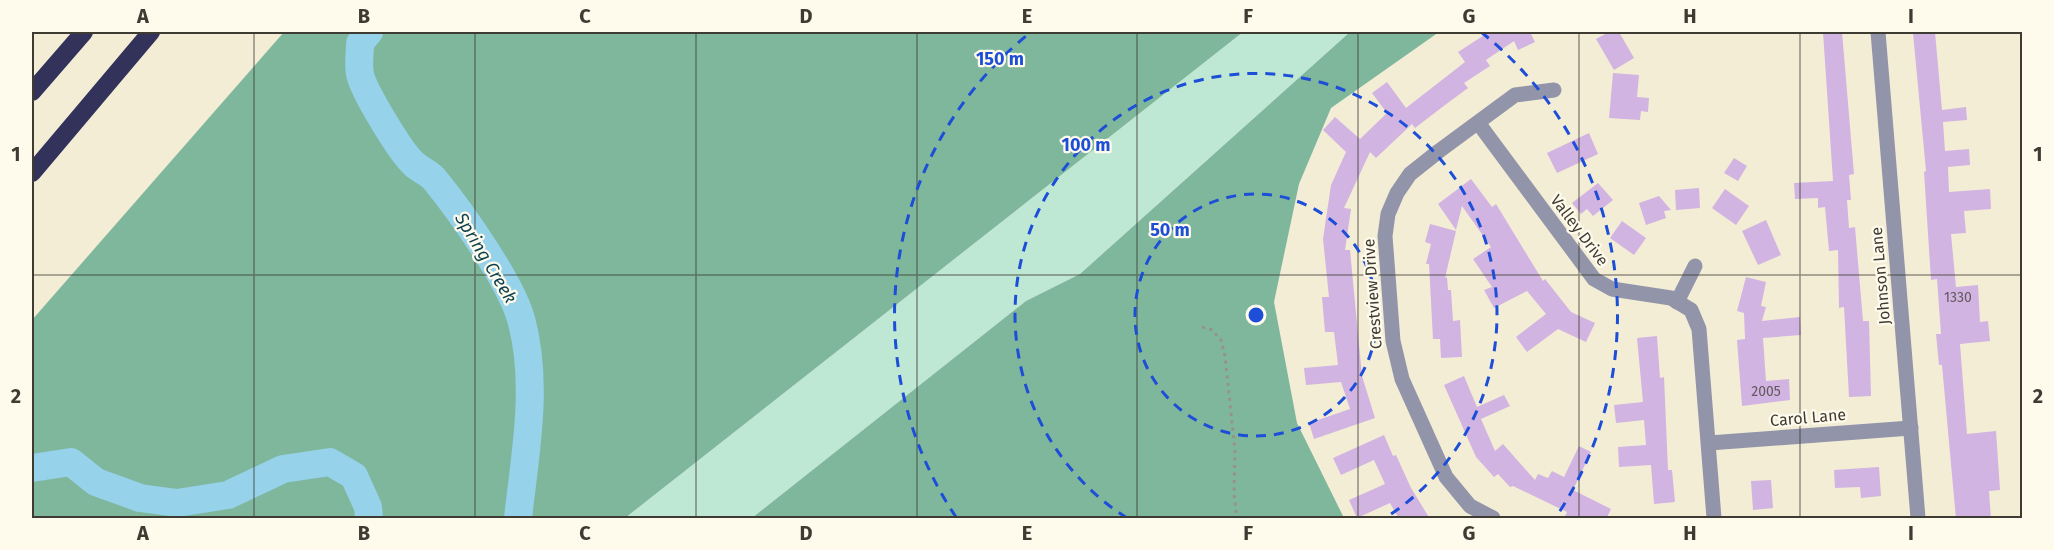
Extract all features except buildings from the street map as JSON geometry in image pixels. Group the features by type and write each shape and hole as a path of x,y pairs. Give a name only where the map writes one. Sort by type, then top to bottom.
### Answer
{"highway":[{"path":"32,92 84,32"},
{"path":"32,173 151,32"}],"street":[{"name":"Johnson Lane","path":"1878,32 1918,519"},
{"name":"Crestview Drive","path":"1493,519 1470,506 1446,477 1402,379 1393,341 1385,236 1388,214 1397,193 1410,174 1515,95 1554,90"},
{"name":"Valley Drive","path":"1479,124 1594,279 1612,289 1671,298 1677,302"},
{"path":"1695,266 1677,302 1690,310 1699,329 1714,519"},
{"name":"Carol Lane","path":"1709,444 1911,428"}],"path":[{"path":"1202,327 1212,330 1221,340 1225,356 1235,451 1234,494 1237,519"}],"green space":[{"path":"284,32 1243,32 625,518 32,518 32,320"},
{"path":"1243,32 1350,32 1080,274 1026,301 752,518 625,518"},
{"path":"1350,32 1439,32 1331,108 1299,184 1274,302 1297,423 1344,518 752,518 1026,301 1080,274"}],"waterway":[{"name":"Spring Creek","path":"369,32 360,43 359,63 360,74 375,107 408,158 433,178 471,228 507,286 521,319 526,344 530,394 527,444 518,518"},
{"name":"Spring Creek","path":"32,468 71,462 96,482 140,498 177,503 228,495 283,469 330,462 354,476 368,507 369,518"}]}
